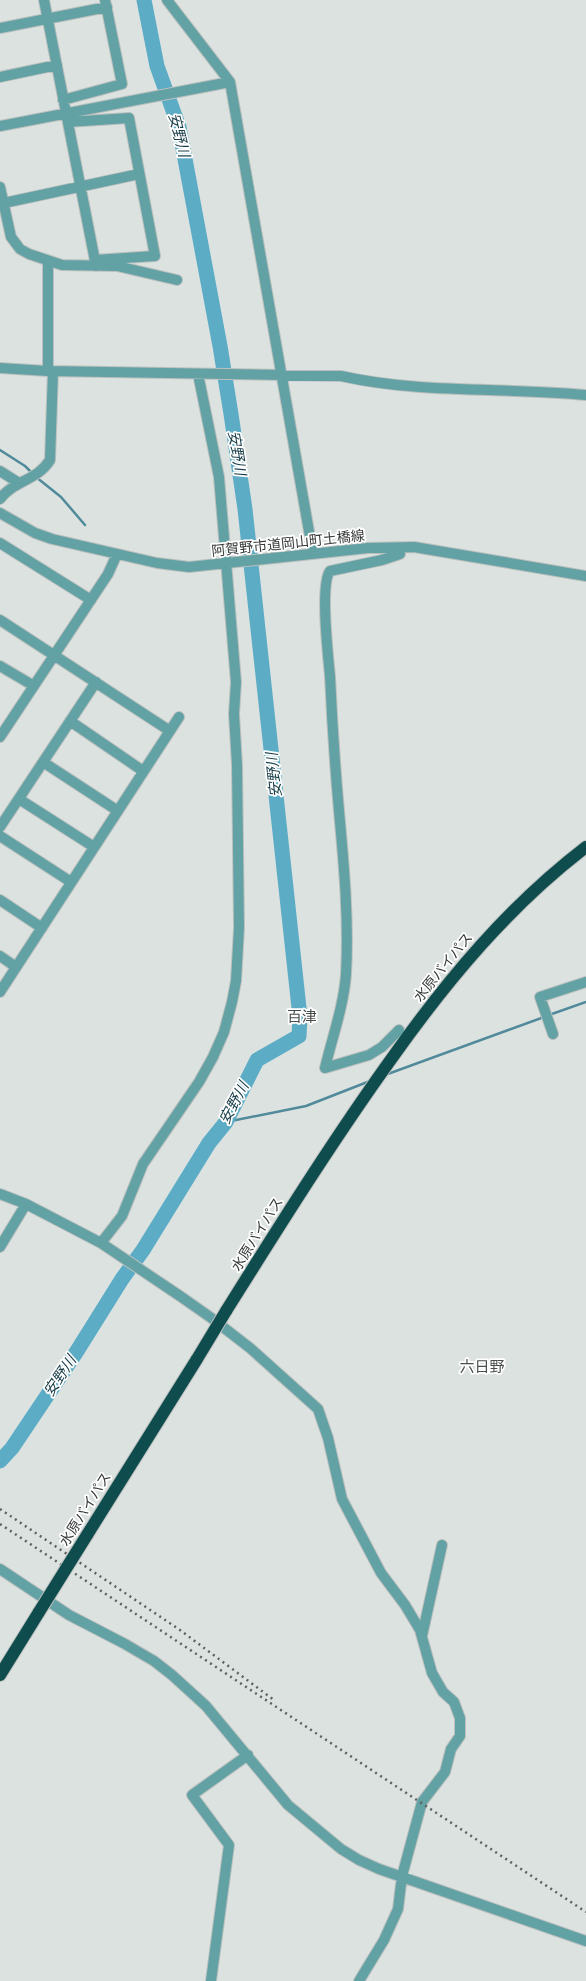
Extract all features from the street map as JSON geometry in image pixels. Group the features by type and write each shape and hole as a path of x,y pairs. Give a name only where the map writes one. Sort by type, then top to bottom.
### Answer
{"highway":[{"name":"水原バイパス","path":"0,1675 312,1174 365,1095 427,1009 487,937 558,868 586,847"}],"street":[{"path":"44,0 95,263"},
{"path":"167,0 226,83 280,374 308,555"},
{"path":"0,28 106,3 122,84 64,100"},
{"path":"0,77 57,66"},
{"path":"67,118 148,98 226,83"},
{"path":"0,126 67,118 130,118 155,256 62,265 30,254 20,249 11,237 0,187"},
{"path":"4,203 139,174"},
{"path":"0,499 6,490 31,479 44,470 50,460 51,371 48,261"},
{"path":"95,263 117,266 177,280"},
{"path":"0,368 51,371 341,376 431,387 544,391 586,395"},
{"path":"101,1243 122,1216 143,1164 199,1082 213,1057 224,1032 236,982 240,906 237,765 234,714 236,682 233,564 201,374"},
{"path":"0,471 19,483"},
{"name":"阿賀野市道岡山町土橋線","path":"0,513 35,533 52,539 183,567 233,564 368,548 414,547 586,576"},
{"path":"0,543 91,600"},
{"path":"2,731 34,686 108,574 117,554"},
{"path":"399,1030 382,1047 369,1055 325,1068 346,975 346,902 344,855 334,752 326,583 328,575 334,570 382,560 400,554"},
{"path":"0,620 170,730"},
{"path":"0,666 34,686"},
{"path":"0,827 96,682"},
{"path":"0,992 179,717"},
{"path":"70,721 143,771"},
{"path":"43,762 118,811"},
{"path":"18,799 94,847"},
{"path":"0,836 71,882"},
{"path":"0,900 42,928"},
{"path":"0,956 16,967"},
{"path":"553,1034 540,997 586,982"},
{"path":"0,1194 26,1204 101,1243 180,1296 250,1348 315,1407 328,1438 342,1499 381,1573 404,1606 422,1636 432,1673 443,1692 454,1702 460,1718 460,1736 451,1749 445,1772 422,1802 402,1876 398,1909 384,1940 359,1981"},
{"path":"0,1247 26,1204"},
{"path":"422,1636 442,1545"},
{"path":"0,1569 69,1615 154,1661 206,1706 288,1805 341,1849 372,1866 586,1941"},
{"path":"211,1981 229,1845 192,1795 248,1756"}],"waterway":[{"name":"安野川","path":"0,1461 12,1448 77,1351 122,1279 143,1250 209,1143 226,1122 257,1060 299,1036 300,1017 245,509 231,414 220,346 179,127 157,66 144,0"},
{"path":"0,450 25,466 32,473"},
{"path":"36,477 61,497 85,525"},
{"path":"549,1015 586,1002"},
{"path":"385,1075 544,1017"},
{"path":"226,1122 306,1106 370,1081"}],"railway":[{"path":"0,1509 180,1630 274,1700"},
{"path":"0,1524 586,1912"}],"district":[{"name":"百津","path":"302,1017"},
{"name":"六日野","path":"482,1367"}]}
